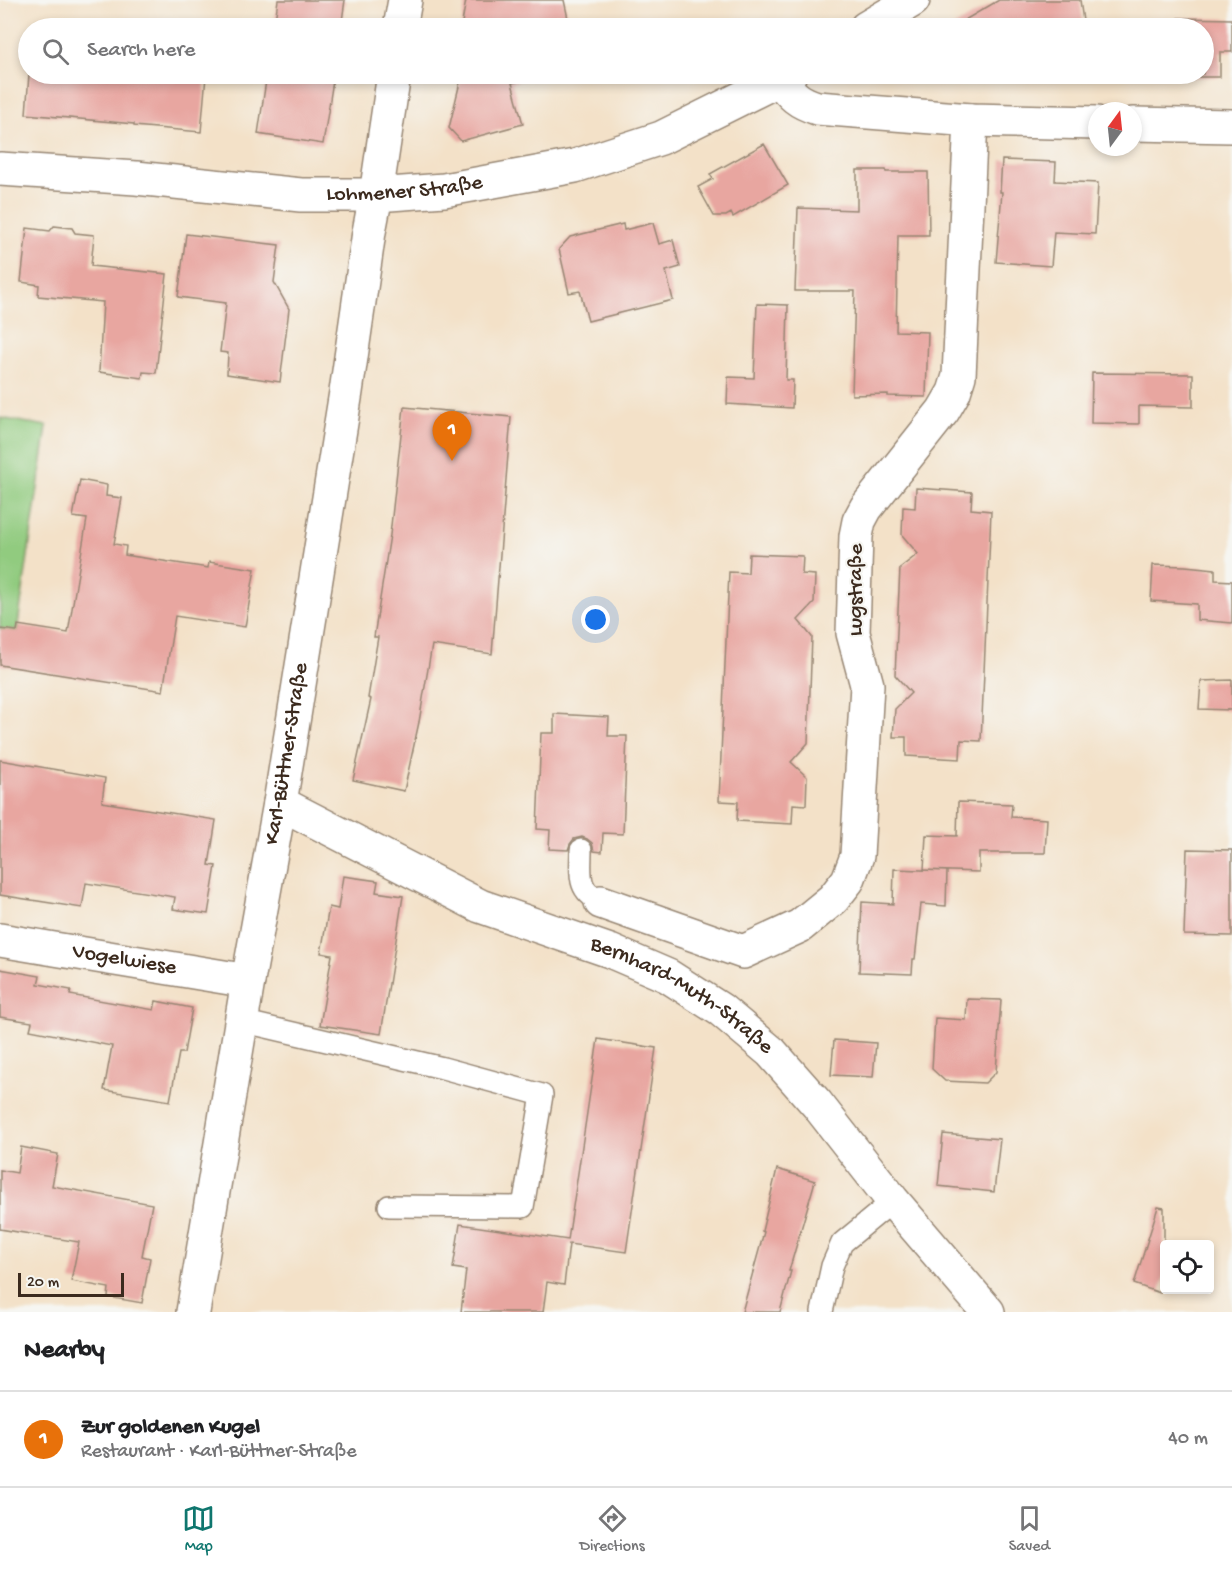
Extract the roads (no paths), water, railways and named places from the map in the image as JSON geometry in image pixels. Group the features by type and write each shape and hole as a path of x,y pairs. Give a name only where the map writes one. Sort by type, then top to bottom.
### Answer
{"street":[{"path":"402,18 405,0"},
{"path":"883,18 914,0"},
{"name":"Karl-Büttner-Straße","path":"193,1312 280,804 348,381 393,84"},
{"name":"Lohmener Straße","path":"0,169 136,178 302,195 376,195 444,190 575,166 661,138 771,84"},
{"path":"788,84 793,97 803,104 818,108 971,120 1088,123"},
{"name":"Lugstraße","path":"601,902 743,952 800,926 833,899 848,880 857,856 867,685 853,633 856,536 866,508 943,411 954,392 958,376 971,120"},
{"path":"1142,124 1232,126"},
{"name":"Bernhard-Muth-Straße","path":"280,804 480,906 620,955 668,976 721,1010 771,1052 817,1104 893,1201 988,1312"},
{"name":"Vogelwiese","path":"0,940 248,981"}],"lane":[{"path":"581,850 581,880 584,889 591,897 601,902"},
{"path":"242,1021 443,1068 542,1095 523,1207 389,1206"},
{"path":"822,1312 832,1266 842,1243 893,1201"}],"place":[{"name":"Zur goldenen Kugel","path":"452,461"}]}
